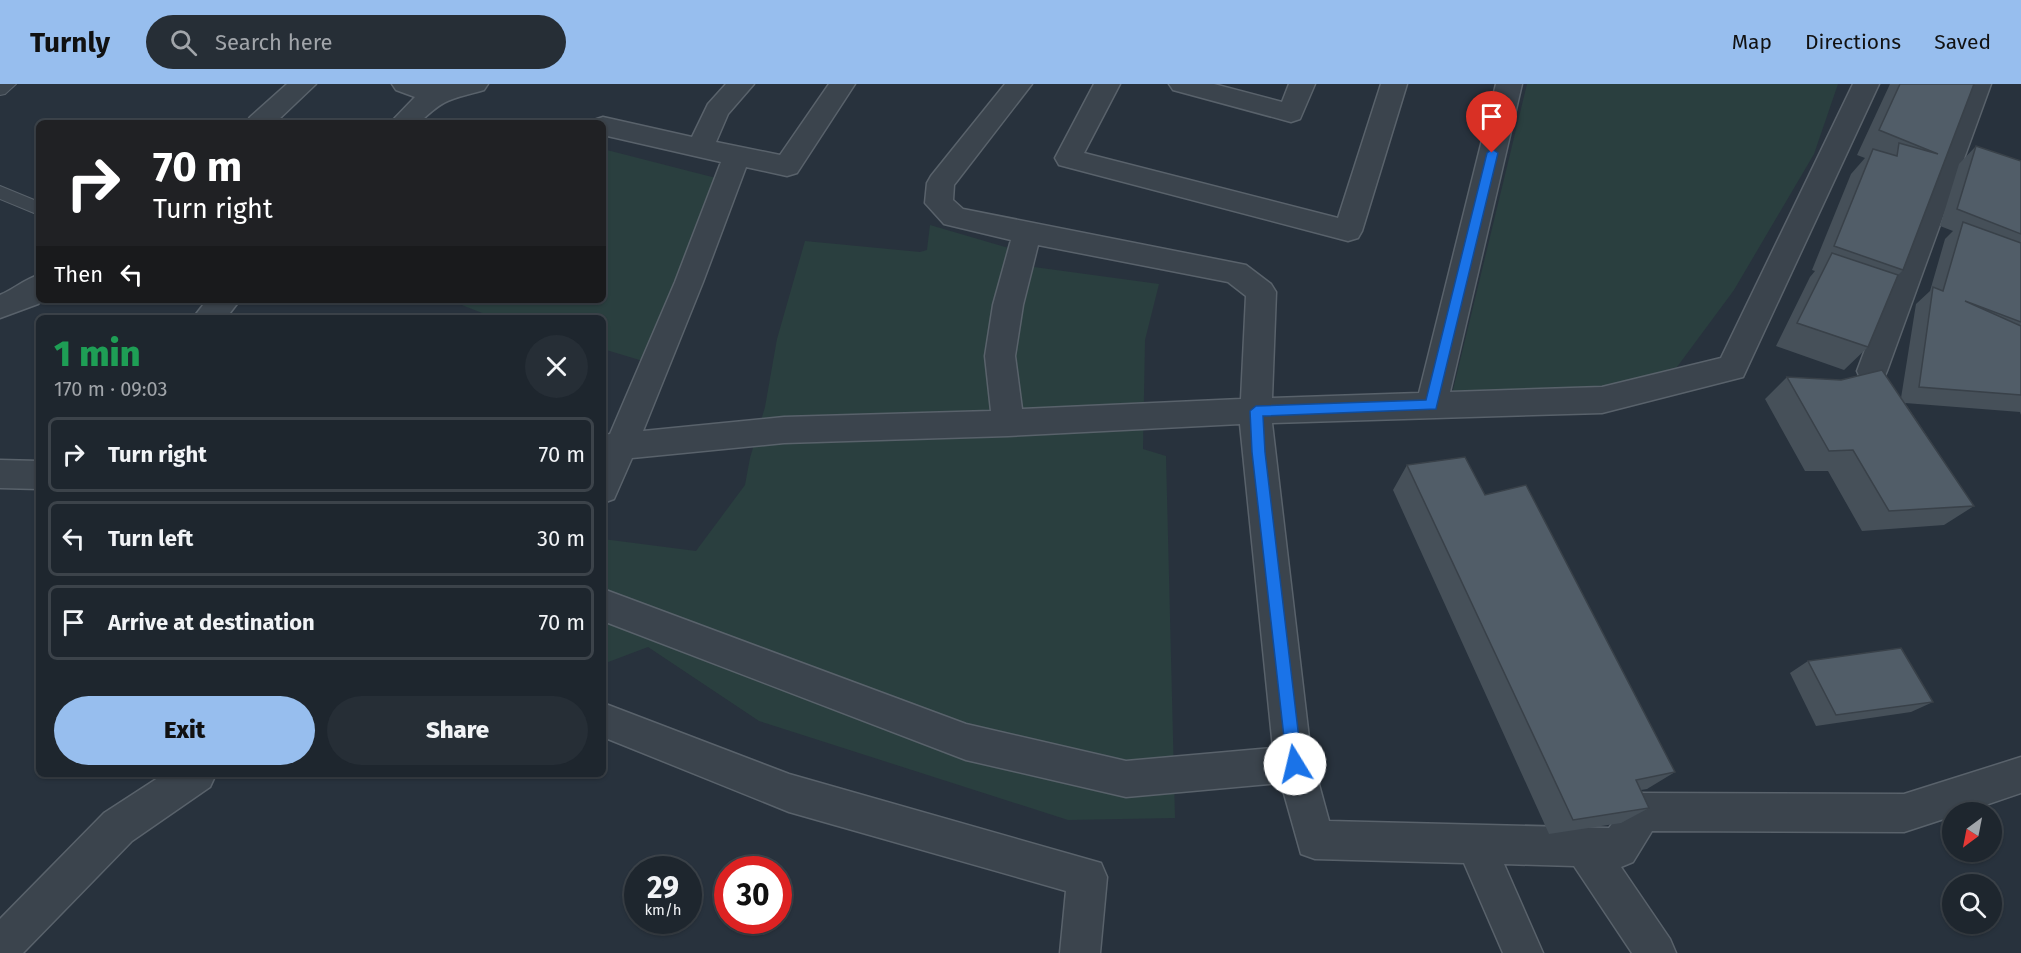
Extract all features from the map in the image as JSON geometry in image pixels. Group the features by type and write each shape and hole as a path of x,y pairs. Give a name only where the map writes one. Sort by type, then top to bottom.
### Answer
{"street":[{"path":"262,120 303,84"},
{"path":"405,84 434,94"},
{"path":"406,120 434,94 451,87 475,84"},
{"path":"700,148 717,110 741,84"},
{"path":"606,127 787,166 842,84"},
{"path":"1019,84 941,183 939,203 954,217 1236,273 1261,292 1257,344 1257,440 1295,764 1315,840 1619,848 1642,812 1904,813 2021,775"},
{"path":"1107,84 1068,158 1348,231 1394,84"},
{"path":"1182,84 1291,113 1302,84"},
{"path":"1431,405 1509,84"},
{"path":"613,446 784,430 1602,400 1732,368 1866,84"},
{"path":"1872,371 1978,84"},
{"path":"606,476 613,446 737,156"},
{"path":"1008,423 1000,356 1008,305 1027,233"},
{"path":"0,307 28,296 36,289"},
{"path":"211,315 222,303"},
{"path":"0,474 36,475"},
{"path":"606,606 966,742 1126,779 1295,764"},
{"path":"606,721 789,793 1087,877 1080,953"},
{"path":"0,948 118,827 193,777"},
{"path":"1476,844 1523,953"},
{"path":"1584,847 1656,953"}],"lane":[{"path":"0,90 8,84"},
{"path":"0,192 36,208"}],"green space":[{"path":"1527,84 1838,84 1814,154 1734,290 1677,367 1598,389 1452,394"},
{"path":"606,150 716,178 655,344 643,361 606,350 606,315 487,315 457,303 606,303"},
{"path":"930,225 1012,249 1034,267 1159,284 1145,340 1143,449 1166,456 1175,818 1068,820 759,721 648,647 606,663 606,539 696,551 745,485 750,458 765,407 777,339 805,241 920,252 927,250"}],"building":[{"path":"1900,84 1974,84 1903,270 1834,246 1873,149 1897,156 1899,143 1938,154 1879,130"},
{"path":"1976,146 2021,161 2021,234 1957,209"},
{"path":"1963,222 2021,243 2021,322 1965,301 2021,326 2021,395 1919,387 1933,287 1943,291"},
{"path":"1832,253 1898,275 1868,347 1797,323"},
{"path":"1882,370 1974,506 1889,511 1853,450 1829,451 1787,377 1841,380"},
{"path":"1465,457 1485,495 1526,485 1675,772 1636,780 1649,808 1573,820 1407,465"},
{"path":"1901,648 1933,702 1836,715 1808,661"}],"route":[{"path":"1295,764 1292,755 1258,452 1256,411 1431,405 1492,153"}]}
